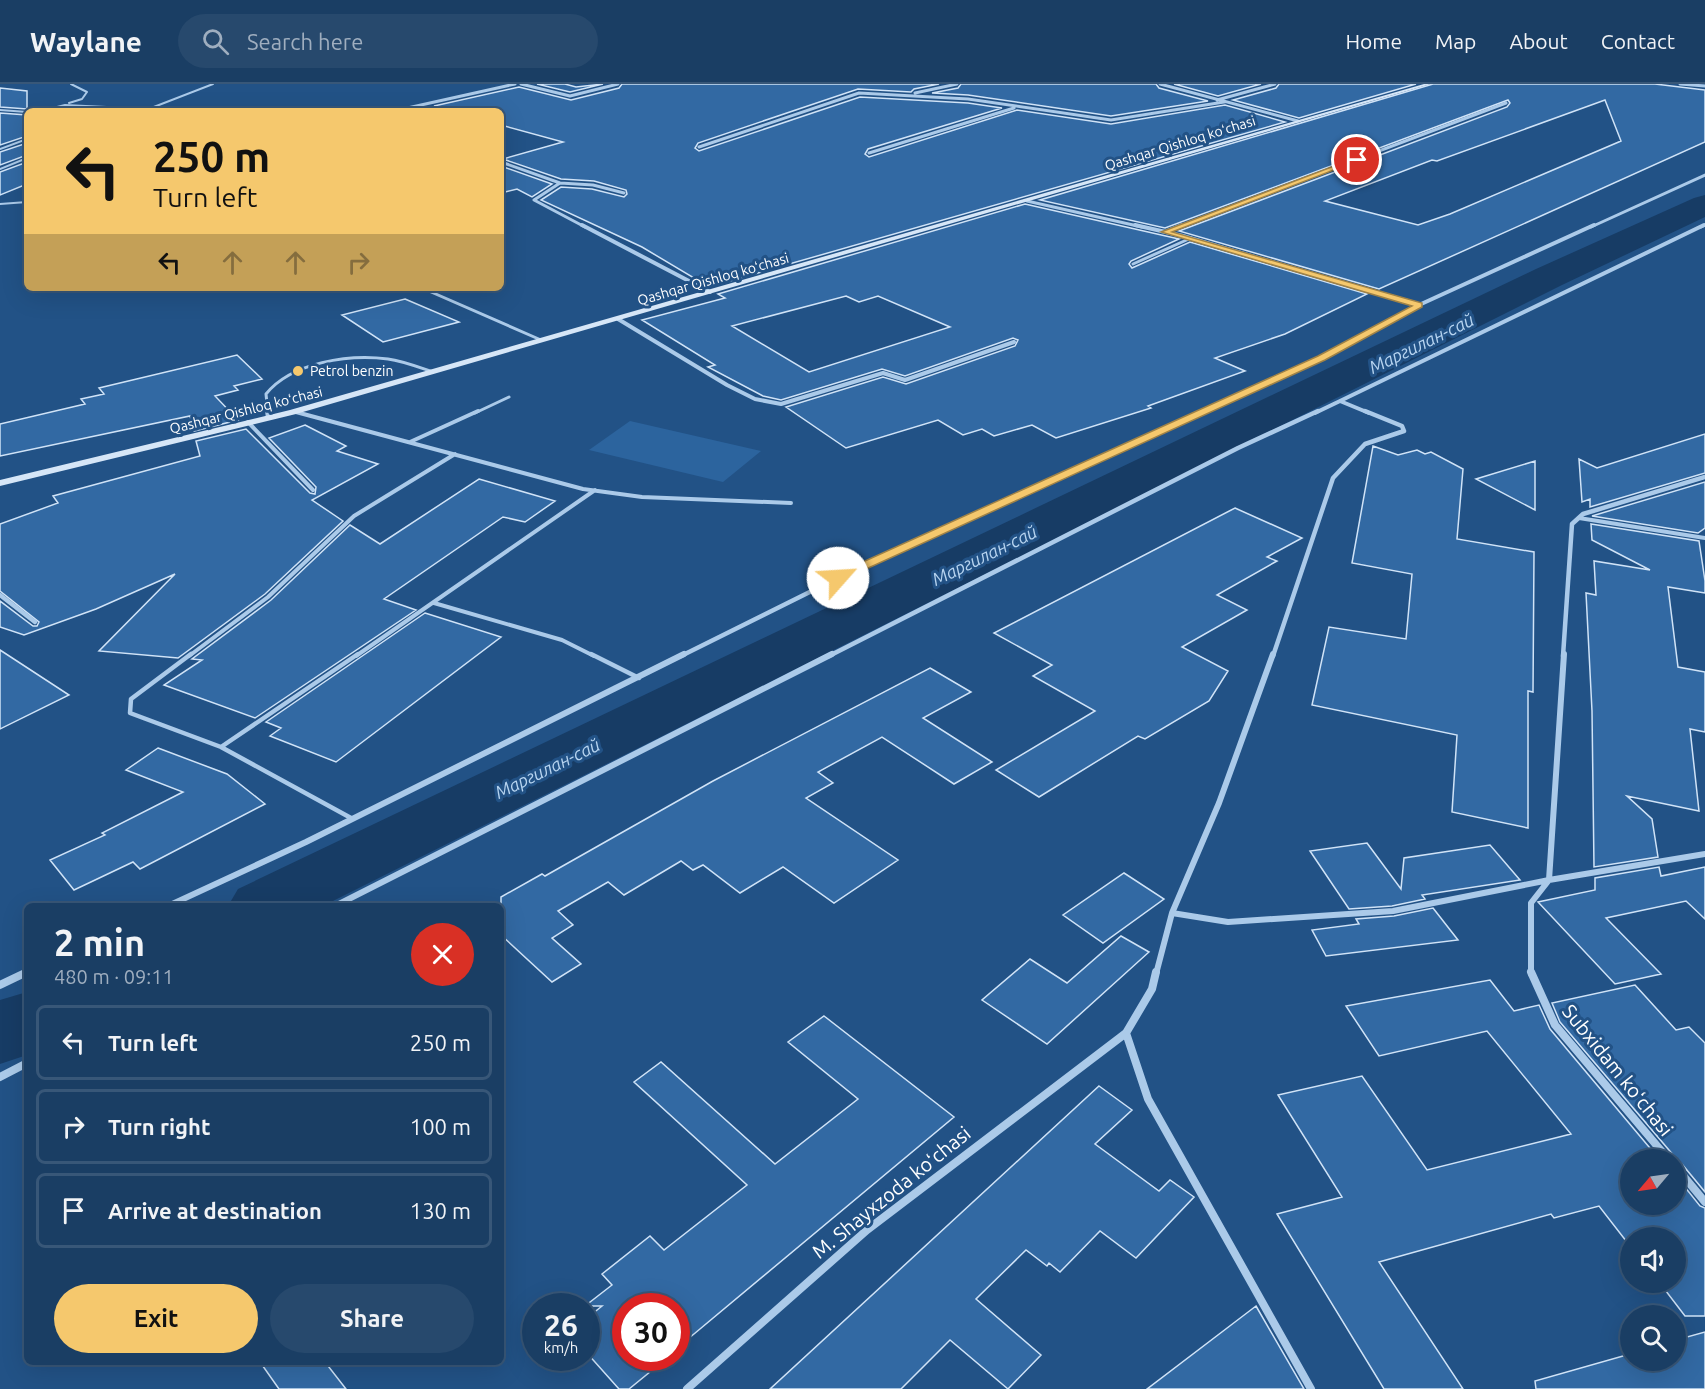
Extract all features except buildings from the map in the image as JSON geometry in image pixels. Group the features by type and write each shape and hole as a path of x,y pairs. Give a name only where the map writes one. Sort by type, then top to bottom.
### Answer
{"main road":[{"name":"Qashqar Qishloq koʻchasi","path":"0,483 293,412 1429,84"}],"street":[{"path":"407,108 515,84"},
{"path":"521,84 570,96 618,84"},
{"path":"909,94 957,84"},
{"path":"1160,84 1298,121"},
{"path":"1216,100 1275,84"},
{"path":"1680,84 1705,86"},
{"path":"699,147 859,93 909,94 1017,106 1111,120 1224,102"},
{"path":"1165,232 1506,103"},
{"path":"869,153 1017,106"},
{"path":"504,163 560,183 593,185 624,193"},
{"path":"174,903 639,678 858,568 1322,358 1419,305 1705,175"},
{"path":"560,183 534,200 710,292"},
{"path":"1027,201 1191,238 1419,305"},
{"path":"341,903 1238,448 1524,314 1705,225"},
{"path":"618,319 727,385 755,399 781,404 883,373 905,380 1014,342"},
{"path":"1311,1389 1148,1099 1126,1032 1152,989 1172,913 1219,803 1292,602 1333,478 1365,444 1404,431 1402,426 1340,400"},
{"path":"1549,880 1572,524 1579,518 1705,477"},
{"path":"0,595 35,622"},
{"path":"1172,913 1228,922 1393,911 1549,880 1705,855"},
{"name":"Subxidam koʻchasi","path":"1549,880 1531,903 1531,975 1555,1025 1660,1149"},
{"path":"0,985 24,973"},
{"name":"M. Shayxzoda koʻchasi","path":"687,1389 867,1230 1126,1032"},
{"path":"0,1077 24,1065"},
{"path":"1686,1179 1705,1202"}],"lane":[{"path":"53,108 82,99 87,92 71,84"},
{"path":"151,108 213,84"},
{"path":"65,105 127,108"},
{"path":"0,110 24,112"},
{"path":"0,148 24,140"},
{"path":"0,169 24,159"},
{"path":"0,204 24,202"},
{"path":"1133,264 1191,238"},
{"path":"429,291 541,340"},
{"path":"268,418 266,394 278,381 316,367 370,357 389,359 433,372"},
{"path":"410,442 509,396"},
{"path":"293,412 595,490 642,497 791,503"},
{"path":"249,422 314,490"},
{"path":"351,818 221,747 130,714 131,699 268,597 354,516 455,454"},
{"path":"221,747 434,603 595,490"},
{"path":"1579,518 1705,538"},
{"path":"434,603 562,640 639,678"}],"shaded area":[{"path":"630,421 761,451 723,482 589,450"}],"waterway":[{"name":"Маргилан-сай","path":"269,903 1549,277 1705,205"},
{"name":"Маргилан-сай","path":"0,1034 24,1022"}],"place":[{"name":"Petrol benzin","path":"298,371"}],"route":[{"path":"838,578 1322,358 1419,305 1165,232 1357,160"}]}
